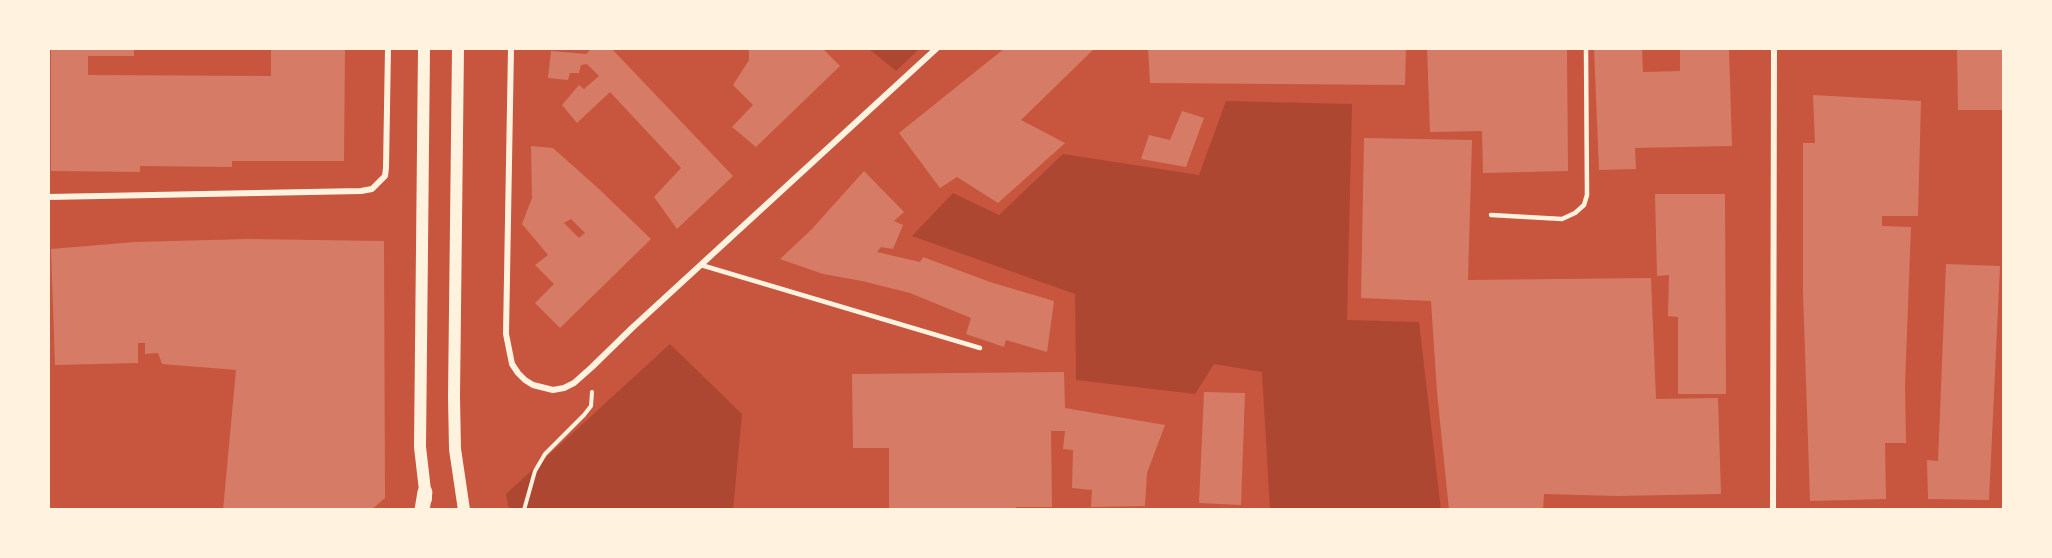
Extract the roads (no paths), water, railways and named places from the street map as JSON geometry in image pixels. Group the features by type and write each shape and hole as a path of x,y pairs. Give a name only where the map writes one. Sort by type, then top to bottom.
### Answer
{"main road":[{"path":"424,48 420,447 428,510"},
{"path":"458,48 454,397 455,449 464,510"},
{"path":"422,510 425,492"}],"street":[{"path":"48,197 372,189 385,176 387,168 388,48"},
{"path":"511,48 506,334 512,364 525,380 543,389 564,388 574,383 937,48"},
{"path":"1773,510 1774,48"}],"lane":[{"path":"1491,215 1562,219 1575,213 1584,205 1587,195 1586,48"},
{"path":"701,265 980,348"}]}
